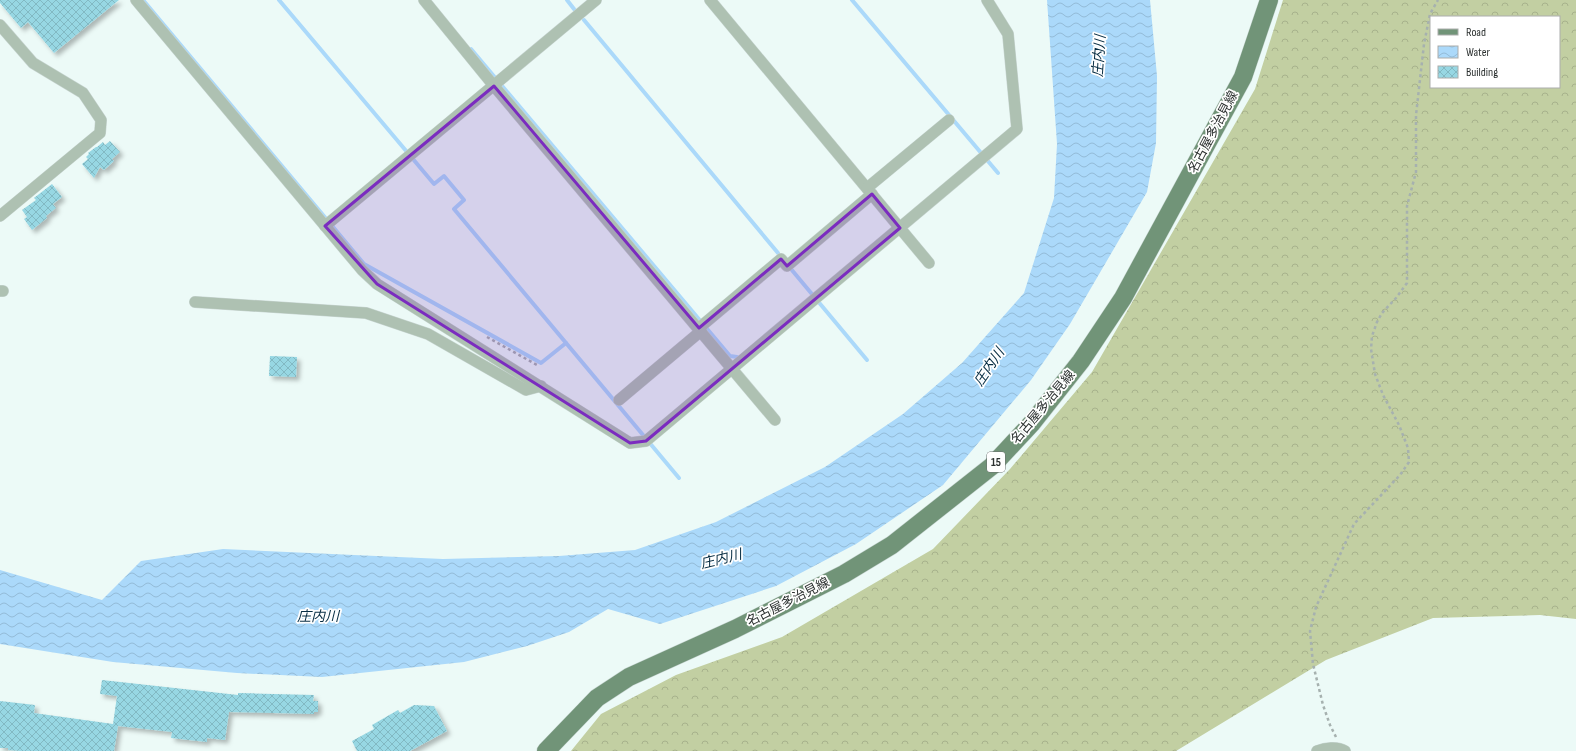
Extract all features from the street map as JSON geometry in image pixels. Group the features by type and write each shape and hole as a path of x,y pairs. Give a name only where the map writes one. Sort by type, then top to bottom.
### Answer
{"main road":[{"name":"名古屋多治見線","path":"546,751 597,698 629,677 735,630 844,574 892,545 992,466 1032,423 1081,361 1123,298 1243,77 1269,0"}],"street":[{"path":"136,0 362,270 377,284 630,443 646,441 1017,129 1008,34 987,0"},
{"path":"424,0 494,86 775,420"},
{"path":"326,226 596,0"},
{"path":"710,0 929,264"},
{"path":"0,25 33,63 83,92 102,120 100,133 0,216"},
{"path":"619,400 781,259 787,266 949,120"},
{"path":"195,302 366,313 428,334 526,390 541,386"},
{"path":"1317,751 1332,748 1343,750"}],"path":[{"path":"1343,750 1323,705 1313,664 1310,630 1316,607 1354,524 1400,475 1410,462 1408,448 1399,424 1383,395 1375,374 1371,349 1372,336 1379,317 1407,283 1407,206 1416,172 1416,115 1424,44 1430,14 1438,0"}],"highlighted area":[{"path":"494,86 699,328 781,259 787,266 872,194 900,228 646,441 630,443 377,284 325,226"}],"green space":[{"path":"1283,0 1576,0 1576,619 1540,615 1433,618 1326,660 1176,751 571,751 601,714 676,675 782,637 933,549 1010,469 1092,372 1255,89"}],"water":[{"name":"庄内川","path":"1047,0 1150,0 1157,76 1156,143 1147,192 1070,324 1031,380 943,485 856,544 776,586 660,624 608,609 569,632 527,646 464,662 322,677 237,673 113,662 0,644 0,570 102,600 141,561 223,549 443,559 559,556 635,550 716,522 825,467 903,414 962,363 1024,293 1054,198 1057,144"}],"building":[{"path":"0,0 119,0 54,53 28,22 21,28 0,3"},
{"path":"110,141 120,152 112,159 114,161 104,170 100,167 94,178 82,164 88,159 86,157 89,154 88,153 103,142 105,145"},
{"path":"52,184 62,197 53,204 56,208 46,216 47,218 32,230 24,219 27,217 22,210 36,200 34,198"},
{"path":"270,356 297,357 296,377 269,376"},
{"path":"102,680 238,695 238,693 314,695 313,701 318,701 318,712 314,712 314,714 229,712 225,740 207,738 207,742 171,738 172,732 118,726 114,751 20,751 0,748 0,701 35,705 34,713 113,724 117,696 100,694"},
{"path":"414,705 434,706 447,731 410,751 357,751 352,741 374,729 372,725 398,710 400,713"}],"waterway":[{"path":"143,0 364,264 541,363 566,343"},
{"path":"279,0 434,184 444,176 464,200 454,209 679,478"},
{"path":"567,0 574,9"},
{"path":"852,0 998,173"},
{"path":"584,20 778,253"},
{"path":"471,49 730,356 737,357"},
{"path":"791,269 867,360"}]}
